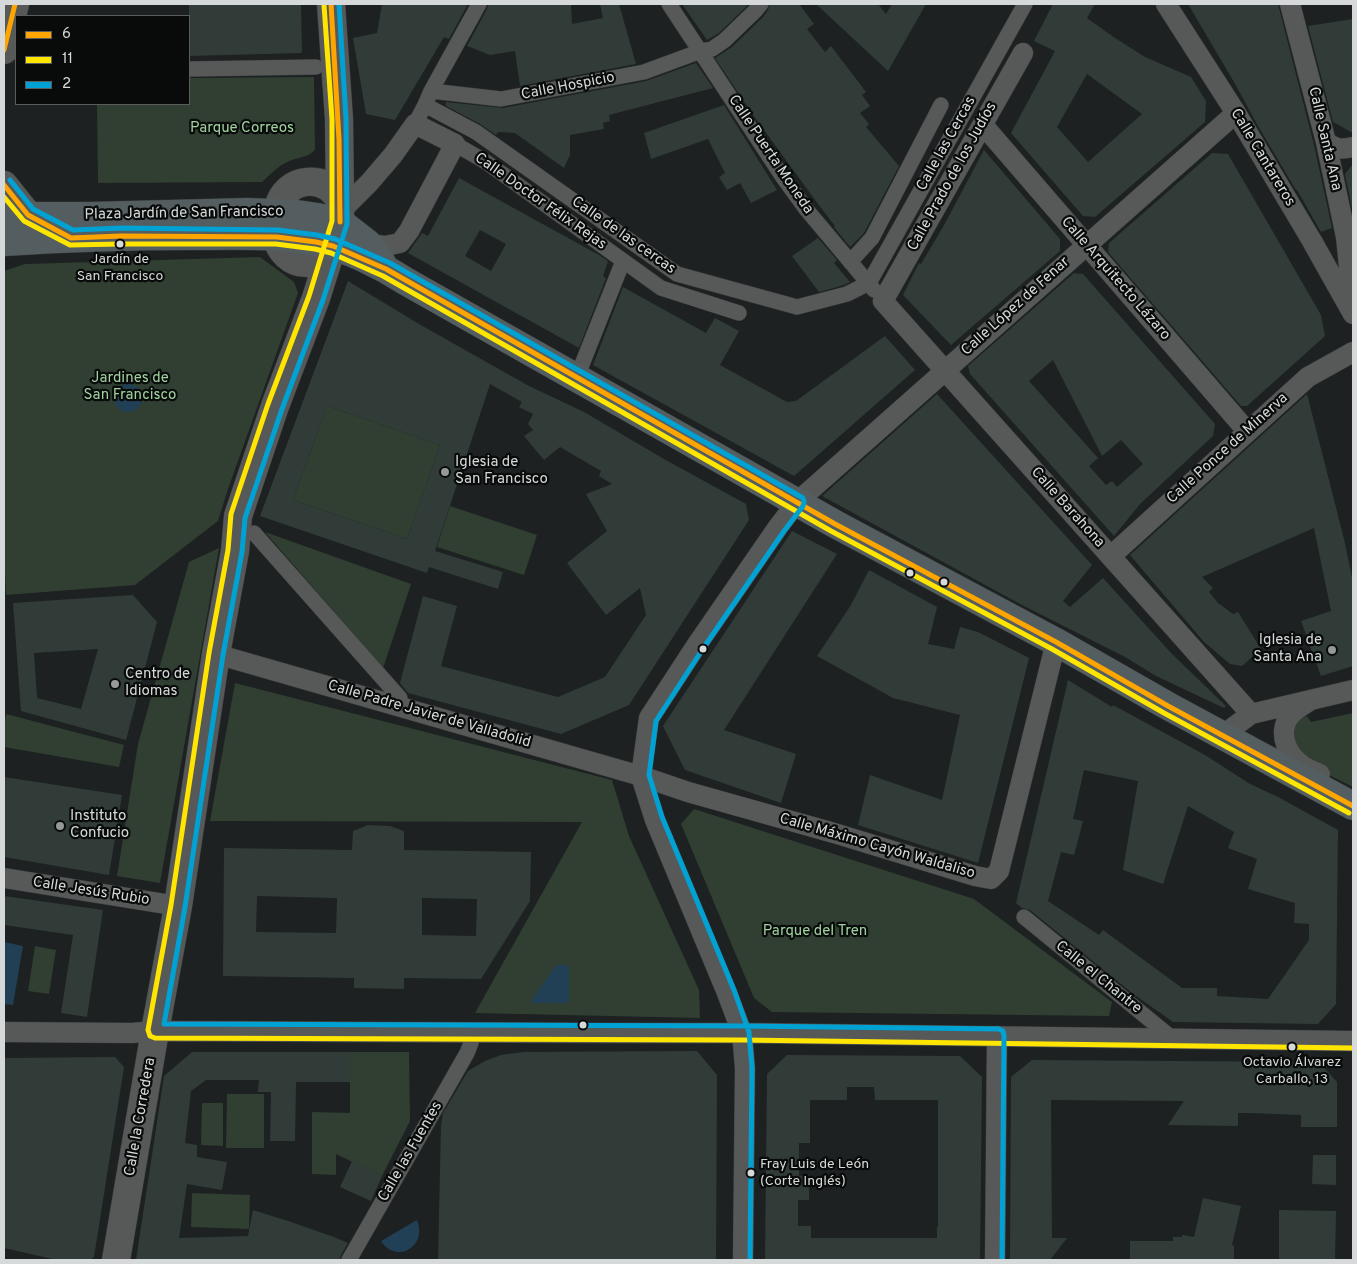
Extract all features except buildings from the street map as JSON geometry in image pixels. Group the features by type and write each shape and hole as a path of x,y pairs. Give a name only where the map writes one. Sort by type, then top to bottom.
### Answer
{"main road":[{"path":"4,50 15,4"},
{"path":"278,225 280,245 286,255 294,261 309,263 322,259 328,254 338,220 339,119 326,66 331,4"},
{"path":"4,186 12,218"},
{"name":"Plaza Jardín de San Francisco","path":"12,218 248,212 278,225"},
{"name":"Plaza Jardín de San Francisco","path":"4,242 130,236 248,236 278,225 297,214 338,220 366,243 386,268"},
{"name":"Plaza Jardín de San Francisco","path":"12,218 71,238"},
{"name":"Plaza Jardín de San Francisco","path":"338,220 386,268"},
{"name":"Calle la Corredera","path":"116,1260 178,906 216,654 235,551 238,516 275,406 316,298 338,220"},
{"path":"386,268 835,524 1056,642 1168,706 1353,806"}],"street":[{"path":"338,220 393,155 415,124 480,4"},
{"name":"Calle Puerta Moneda","path":"670,4 782,176 806,209 883,301"},
{"name":"Calle Hospicio","path":"428,98 501,99 644,72 701,51 712,49 725,40 761,4"},
{"name":"Calle las Cercas","path":"869,283 1025,4"},
{"name":"Calle Cantareros","path":"1166,4 1236,112 1353,314"},
{"name":"Calle Santa Ana","path":"1290,4 1326,142 1346,237 1353,306"},
{"name":"Calle Prado de los Judíos","path":"883,301 1024,53"},
{"path":"190,69 326,66"},
{"name":"Calle de las cercas","path":"428,98 677,274 797,307 847,294 869,283"},
{"path":"850,262 872,238 941,105"},
{"name":"Calle López de Fenar","path":"798,502 1236,112"},
{"path":"366,243 385,246 400,243 455,144 415,124"},
{"name":"Calle Arquitecto Lázaro","path":"983,125 1248,431"},
{"path":"1326,142 1336,149 1353,147"},
{"name":"Calle Doctor Félix Rejas","path":"455,144 486,162 661,288 739,313"},
{"path":"1317,250 1346,237"},
{"path":"577,377 623,261"},
{"name":"Calle Barahona","path":"883,301 1251,714"},
{"name":"Calle Ponce de Minerva","path":"1110,556 1308,377 1353,352"},
{"path":"744,1260 745,1068 742,1033 727,992 655,820 641,776 649,718 778,526 798,502"},
{"path":"254,533 400,698"},
{"name":"Calle Máximo Cayón Waldaliso","path":"641,776 688,792 834,833 974,876 991,879 999,871 1056,642"},
{"name":"Calle Padre Javier de Valladolid","path":"216,654 641,776"},
{"path":"1223,736 1251,714 1353,690"},
{"path":"1311,700 1297,709 1287,720 1283,734 1286,747 1302,765 1346,787 1353,794"},
{"name":"Calle Jesús Rubio","path":"4,878 178,906"},
{"name":"Calle el Chantre","path":"1024,917 1172,1038"},
{"path":"4,1032 132,1034 155,1031 742,1033 1353,1041"},
{"path":"995,1260 996,1036"},
{"name":"Calle las Fuentes","path":"349,1260 468,1053 471,1043"}],"green space":[{"name":"Parque Correos","path":"314,77 315,150 284,164 262,182 98,183 97,105 190,105 190,78"},
{"name":"Jardines de San Francisco","path":"260,257 294,282 298,293 218,521 135,585 6,595 4,548 4,271 25,264"},
{"path":"327,406 440,445 407,539 293,500"},
{"path":"450,506 537,535 524,575 437,547"},
{"path":"265,532 411,584 383,668"},
{"path":"219,548 160,883 117,876 138,744 189,562"},
{"path":"235,683 612,780 629,836 699,990 700,1018 475,1013 582,822 210,821"},
{"path":"1353,713 1353,787 1305,763 1292,734 1297,723 1307,716 1311,722"},
{"path":"6,714 124,745 119,767 4,747"},
{"name":"Parque del Tren","path":"694,809 974,899 1112,1002 1109,1016 772,1012 754,998 681,824"},
{"path":"35,946 56,950 49,994 28,991"},
{"path":"350,1052 409,1052 410,1121 382,1176 336,1154 336,1175 312,1174 312,1112 350,1113"},
{"path":"227,1094 264,1094 264,1148 226,1148"},
{"path":"202,1103 223,1103 223,1146 201,1145"},
{"path":"192,1193 250,1195 249,1229 191,1227"}],"water":[{"path":"128,384 138,388 142,398 138,408 128,412 118,408 114,398 118,388"},
{"path":"4,942 23,946 13,1005 4,1004"},
{"path":"556,965 569,965 569,1003 530,1003"},
{"path":"417,1220 418,1238 408,1250 394,1251 387,1248 381,1241"}],"transit line":[{"name":"6","path":"4,50 15,4"},
{"name":"6","path":"331,4 339,140 340,222"},
{"name":"2","path":"339,4 346,119 347,224 323,300 282,409 245,518 242,552 223,655 185,907 164,1024 999,1029 1003,1031 1004,1036 1002,1260"},
{"name":"11","path":"324,5 332,119 332,221 309,296 268,404 231,514 228,550 209,653 171,905 148,1030 150,1036 155,1038 742,1040 1353,1048"},
{"name":"2","path":"10,180 33,209 73,230 121,228 278,230 335,239 390,263 803,498 803,506 702,650 656,721 649,775 662,817 734,990 749,1032 752,1068 750,1260"},
{"name":"6","path":"4,185 28,215 71,238 121,236 277,237 333,246 386,269 835,524 1056,642 1168,706 1353,806"},
{"name":"11","path":"4,197 24,221 70,245 276,244 331,253 383,276 831,531 1052,649 1164,713 1349,813"}],"place":[{"name":"Jardín de San Francisco","path":"120,244"},
{"name":"Iglesia de San Francisco","path":"445,472"},
{"name":"Iglesia de Santa Ana","path":"1332,650"},
{"name":"Centro de Idiomas","path":"115,684"},
{"name":"Instituto Confucio","path":"60,826"},
{"name":"Octavio Álvarez Carballo, 13","path":"1292,1047"},
{"name":"Fray Luis de León (Corte Inglés)","path":"751,1173"}]}
